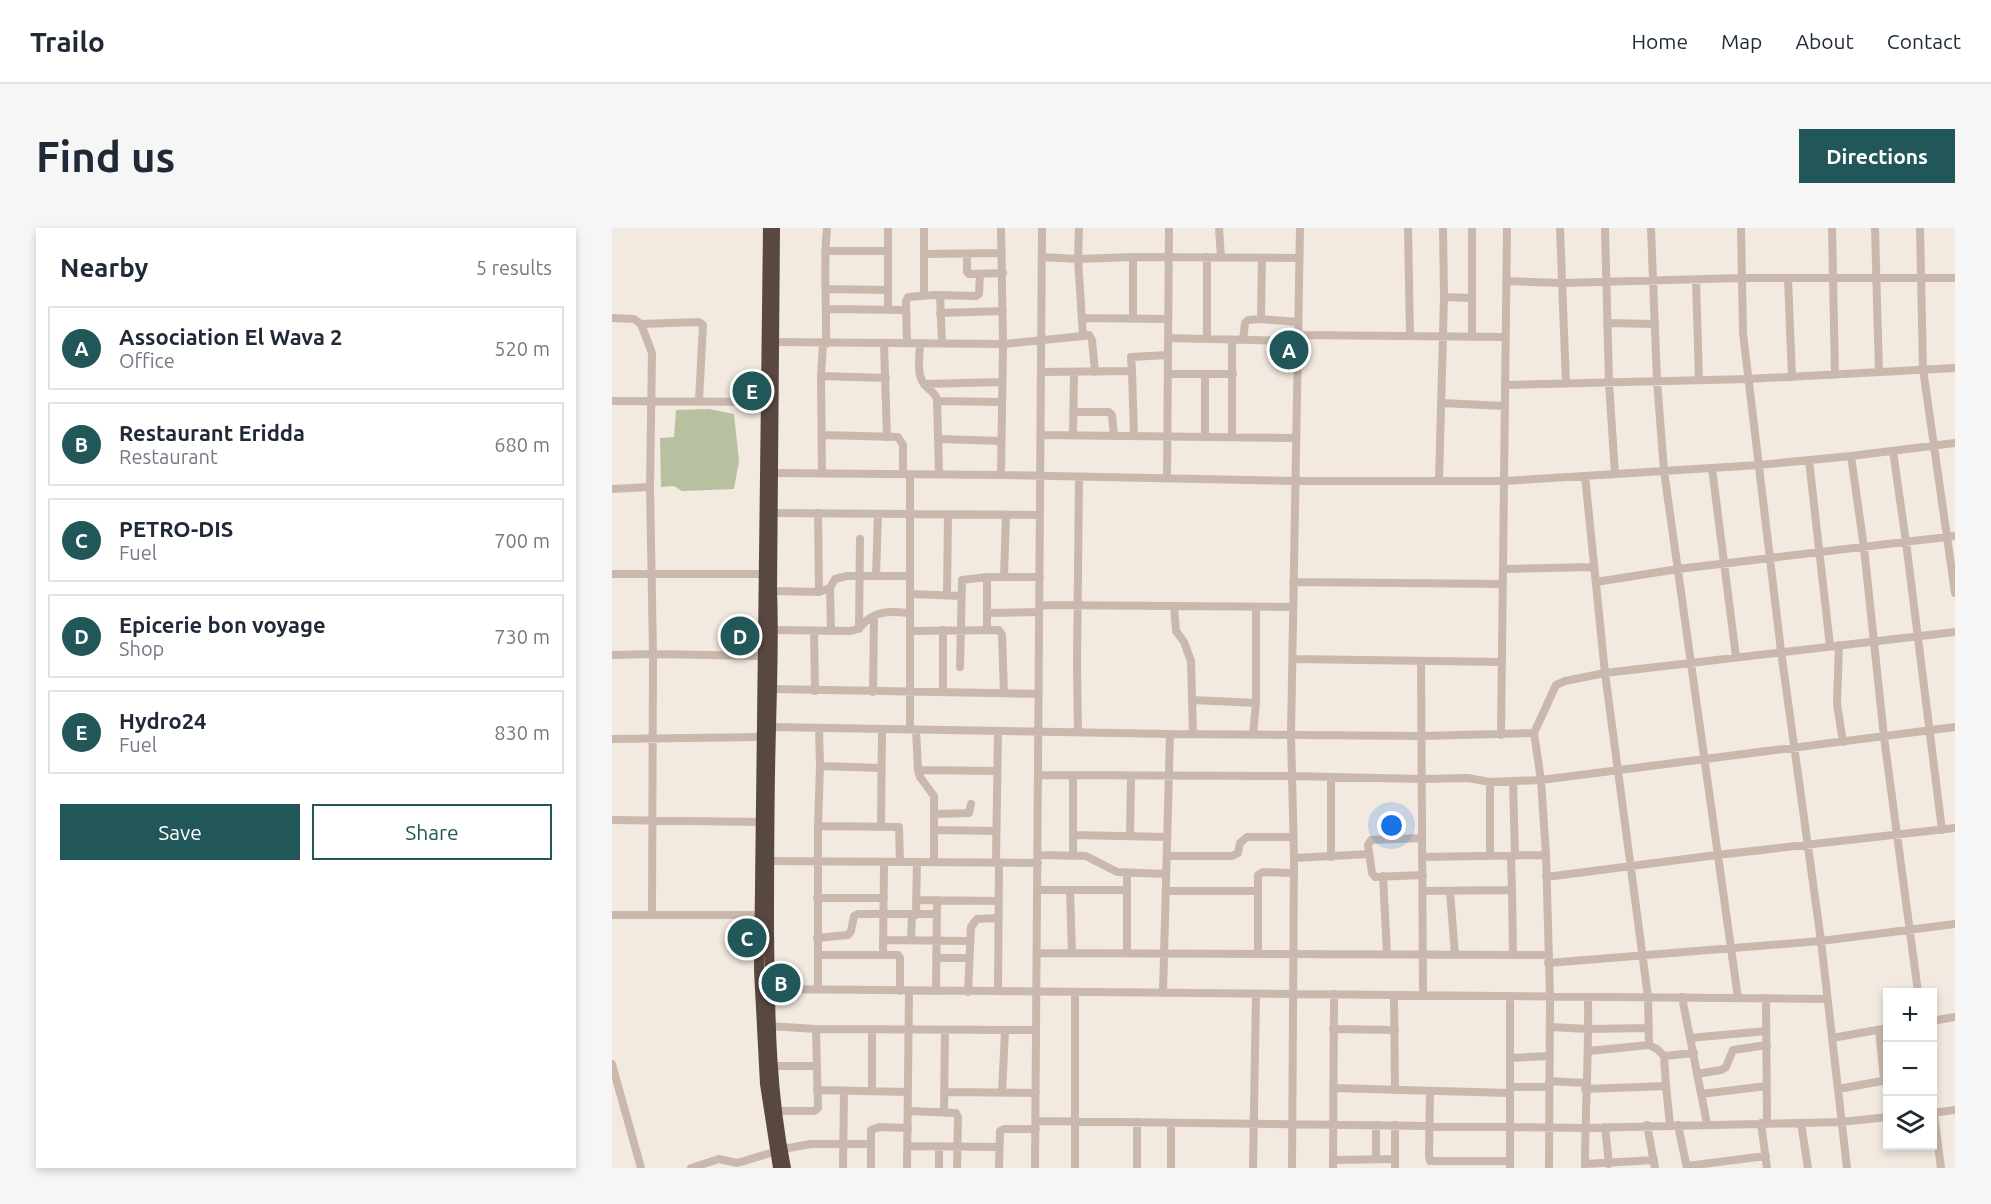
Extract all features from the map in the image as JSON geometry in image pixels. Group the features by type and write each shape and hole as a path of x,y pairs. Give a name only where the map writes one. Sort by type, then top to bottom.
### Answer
{"highway":[{"path":"768,228 764,574 772,689 763,1066 778,1150 786,1168"},
{"path":"775,228 772,591 770,637 764,656 760,915 764,988 776,1111 778,1168"}],"street":[{"path":"822,472 821,376 827,309 825,251 827,228"},
{"path":"888,228 888,309"},
{"path":"924,228 924,295"},
{"path":"1001,228 1003,273 1001,475"},
{"path":"1035,1168 1042,228"},
{"path":"1079,228 1078,259 1083,336"},
{"path":"1167,479 1169,228"},
{"path":"1219,228 1221,258"},
{"path":"1292,1168 1294,858 1291,734 1292,607 1300,228"},
{"path":"1408,228 1410,336"},
{"path":"1439,481 1444,297 1443,228"},
{"path":"1472,228 1472,336"},
{"path":"1502,735 1507,228"},
{"path":"1560,228 1566,384"},
{"path":"1605,228 1609,383 1615,474"},
{"path":"1652,228 1654,324 1664,471 1738,998"},
{"path":"1740,228 1741,315 1748,379 1781,651 1821,941 1847,1168"},
{"path":"1832,228 1835,375"},
{"path":"1875,228 1879,372"},
{"path":"1920,228 1923,369 1952,536 1955,593"},
{"path":"825,251 888,251"},
{"path":"924,254 1002,253"},
{"path":"967,254 967,273 1003,273"},
{"path":"1042,257 1078,259 1299,258"},
{"path":"1132,319 1134,257"},
{"path":"1207,257 1207,339"},
{"path":"1262,258 1262,319"},
{"path":"907,343 908,297 977,296 980,274"},
{"path":"1506,281 1562,283 1741,278 1955,278"},
{"path":"1788,279 1792,377"},
{"path":"1696,280 1699,380"},
{"path":"827,289 888,290"},
{"path":"940,295 942,343"},
{"path":"1444,297 1472,298"},
{"path":"827,309 906,310"},
{"path":"940,313 1003,311"},
{"path":"612,318 634,319 641,324 652,353 650,488 653,654 652,915"},
{"path":"1082,318 1168,320"},
{"path":"1243,340 1246,321 1262,319 1297,322"},
{"path":"641,324 699,322 703,325 699,400"},
{"path":"1607,323 1654,324"},
{"path":"775,342 1003,344 1089,336 1092,340 1095,372"},
{"path":"1168,338 1243,340 1472,336 1506,338"},
{"path":"1232,339 1232,437"},
{"path":"920,343 920,371 924,384 935,393 937,401 939,474"},
{"path":"885,344 887,436"},
{"path":"1134,436 1131,357 1168,355"},
{"path":"1506,385 1748,379 1955,368"},
{"path":"1041,372 1132,371"},
{"path":"1072,435 1074,372"},
{"path":"1168,374 1233,374"},
{"path":"1205,374 1205,437"},
{"path":"821,376 886,378"},
{"path":"924,384 1002,382"},
{"path":"612,401 766,402"},
{"path":"937,401 1001,402"},
{"path":"1441,403 1505,406"},
{"path":"1073,412 1109,412 1112,415 1114,436"},
{"path":"822,435 895,436 901,439 910,514 910,692 918,770 934,796 934,862"},
{"path":"1041,435 1296,438"},
{"path":"938,439 1001,441"},
{"path":"772,473 1296,481 1505,481 1759,465 1955,443"},
{"path":"1893,451 1942,830"},
{"path":"1851,456 1864,548 1884,737 1917,988"},
{"path":"1809,460 1830,646"},
{"path":"1712,468 1736,657"},
{"path":"1585,476 1605,673 1648,997 1649,1045"},
{"path":"1078,732 1079,477"},
{"path":"612,489 650,488"},
{"path":"772,513 1040,515"},
{"path":"818,513 819,592"},
{"path":"876,576 878,514"},
{"path":"947,595 948,514"},
{"path":"1004,577 1006,515"},
{"path":"1596,582 1678,569 1952,536"},
{"path":"859,629 860,539"},
{"path":"1503,568 1594,567"},
{"path":"612,574 764,574"},
{"path":"831,631 830,588 835,579 848,576 910,576"},
{"path":"947,578 962,580 987,577 1040,577"},
{"path":"987,577 987,630"},
{"path":"960,667 962,580"},
{"path":"1293,582 1503,584"},
{"path":"772,591 819,592 830,588"},
{"path":"910,594 961,596"},
{"path":"987,613 1079,605 1292,607"},
{"path":"1174,606 1176,631 1184,642 1191,661 1193,734"},
{"path":"1253,734 1256,703 1256,607"},
{"path":"770,637 814,631 859,629 874,616 890,612 910,613"},
{"path":"873,692 874,616"},
{"path":"943,630 943,692"},
{"path":"910,631 999,630 1001,632 1004,693"},
{"path":"814,631 815,691"},
{"path":"1549,1168 1550,996 1546,855 1541,780 1534,733 1556,685 1564,681 1605,673 1955,632"},
{"path":"1839,645 1837,704 1843,742"},
{"path":"612,655 764,656"},
{"path":"1293,659 1502,662"},
{"path":"1421,661 1423,995"},
{"path":"772,689 1039,694"},
{"path":"1192,700 1256,703"},
{"path":"1038,775 1467,778 1490,782 1541,780 1955,726"},
{"path":"771,727 1421,736 1534,733"},
{"path":"818,990 819,728"},
{"path":"881,826 882,729"},
{"path":"998,731 996,831 999,901 998,992"},
{"path":"1163,993 1170,734"},
{"path":"612,739 762,737"},
{"path":"820,766 882,768"},
{"path":"918,770 998,771"},
{"path":"1073,775 1073,855"},
{"path":"1130,836 1131,776"},
{"path":"1330,857 1331,777"},
{"path":"1513,781 1513,955"},
{"path":"1490,782 1490,856"},
{"path":"935,814 969,813 971,804"},
{"path":"612,820 762,822"},
{"path":"818,826 900,828 900,862"},
{"path":"1546,877 1955,828"},
{"path":"934,830 996,831"},
{"path":"1073,835 1167,837"},
{"path":"1167,856 1232,856 1238,853 1240,843 1246,837 1293,837"},
{"path":"1422,838 1371,840 1368,845 1373,875 1422,875"},
{"path":"1294,858 1369,854"},
{"path":"769,861 998,862 1073,855 1091,857 1117,872 1166,874"},
{"path":"1422,858 1546,855"},
{"path":"883,954 884,862"},
{"path":"911,940 916,900 917,862"},
{"path":"1127,873 1127,953"},
{"path":"1258,954 1257,878 1260,873 1294,873"},
{"path":"1383,876 1387,954"},
{"path":"1037,890 1127,890"},
{"path":"1423,891 1512,890"},
{"path":"1070,891 1072,953"},
{"path":"1166,891 1257,891"},
{"path":"1450,891 1455,955"},
{"path":"817,898 884,898"},
{"path":"916,900 999,901"},
{"path":"936,991 937,900"},
{"path":"818,938 848,935 851,932 854,916 858,914 936,914"},
{"path":"612,915 760,915"},
{"path":"968,992 973,922 999,918"},
{"path":"1038,953 1513,955 1548,959 1642,956 1821,941 1955,924"},
{"path":"883,940 970,941"},
{"path":"818,955 894,954 900,958 909,1029 907,1168"},
{"path":"936,958 969,958"},
{"path":"764,988 968,992 1827,999"},
{"path":"1075,1168 1076,992"},
{"path":"1253,1168 1256,993"},
{"path":"1334,994 1333,1164 1395,1159"},
{"path":"1394,995 1395,1090"},
{"path":"1430,1091 1429,1159 1446,1165 1510,1164 1510,996"},
{"path":"1588,996 1585,1166 1654,1164 1647,1125"},
{"path":"1682,997 1707,1124"},
{"path":"1766,998 1767,1086 1764,1123 1767,1168"},
{"path":"1937,1020 1955,1017"},
{"path":"769,1026 816,1029 1036,1030"},
{"path":"1550,1028 1649,1028"},
{"path":"776,1111 817,1110 816,1029"},
{"path":"872,1029 872,1091"},
{"path":"1333,1029 1395,1030"},
{"path":"1832,1038 1883,1029"},
{"path":"944,1111 945,1030"},
{"path":"1002,1093 1005,1030"},
{"path":"1690,1038 1766,1030"},
{"path":"1838,1089 1884,1079 1883,1042"},
{"path":"1588,1051 1649,1045 1664,1056 1666,1086 1674,1125 1687,1167 1736,1164 1766,1156"},
{"path":"1697,1074 1722,1070 1726,1067 1733,1050 1767,1045"},
{"path":"1664,1056 1694,1053"},
{"path":"1510,1058 1550,1056"},
{"path":"612,1064 615,1089 641,1168"},
{"path":"772,1066 816,1066"},
{"path":"1333,1088 1430,1091 1510,1090 1549,1084 1666,1086"},
{"path":"1701,1094 1767,1086"},
{"path":"817,1090 908,1092"},
{"path":"843,1168 844,1091"},
{"path":"944,1092 1036,1094"},
{"path":"1937,1112 1955,1110"},
{"path":"908,1111 944,1111 957,1114 957,1168"},
{"path":"999,1168 998,1135 1004,1129 1075,1121 1584,1128 1841,1122 1883,1117"},
{"path":"1137,1122 1137,1168"},
{"path":"1171,1123 1171,1168"},
{"path":"1801,1123 1808,1168"},
{"path":"1376,1125 1376,1159"},
{"path":"1395,1125 1395,1168"},
{"path":"871,1168 871,1133 875,1127 908,1128"},
{"path":"1605,1127 1614,1165"},
{"path":"1937,1140 1941,1168"},
{"path":"691,1168 719,1160 737,1163 778,1150 811,1144 871,1144"},
{"path":"908,1146 998,1147"},
{"path":"939,1147 939,1168"}],"green space":[{"path":"709,409 734,414 739,461 734,489 682,491 674,486 661,487 660,438 674,437 676,410"}],"place":[{"name":"Association El Wava 2","path":"1289,350"},
{"name":"Hydro24","path":"752,391"},
{"name":"Epicerie bon voyage","path":"740,636"},
{"name":"PETRO-DIS","path":"747,938"},
{"name":"Restaurant Eridda","path":"781,983"}]}
